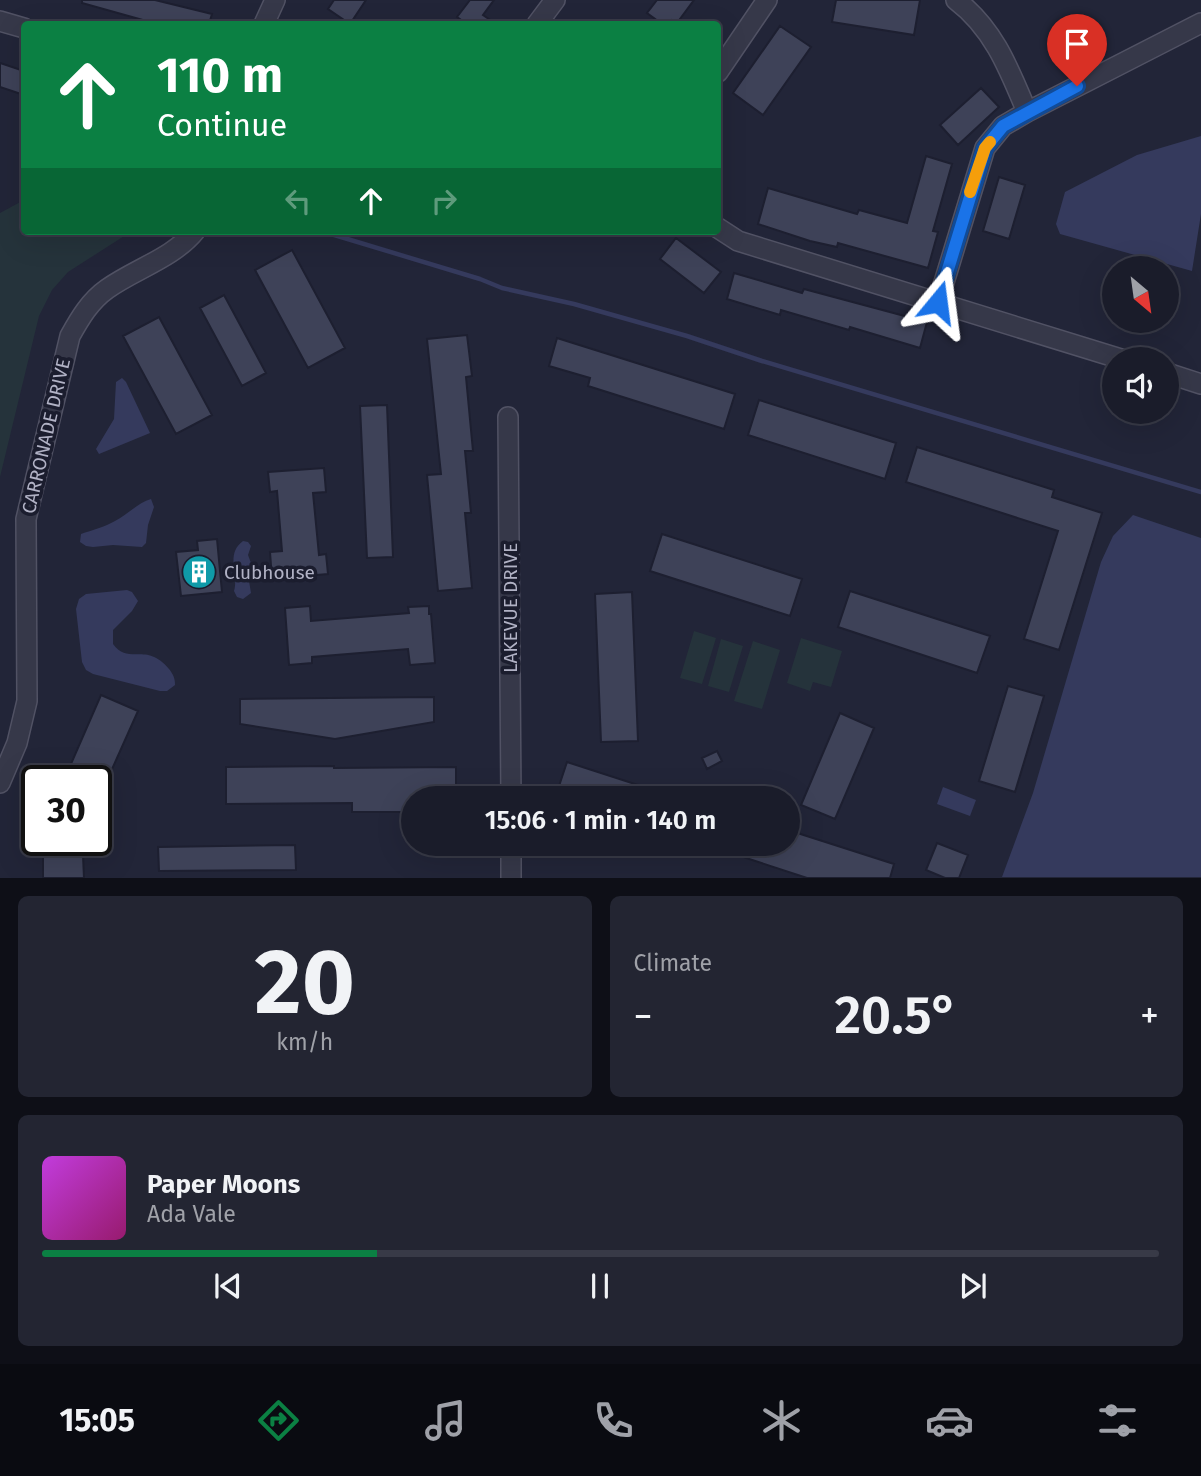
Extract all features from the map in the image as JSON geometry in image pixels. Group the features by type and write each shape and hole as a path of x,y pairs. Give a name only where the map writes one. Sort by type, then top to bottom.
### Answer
{"street":[{"path":"265,21 275,0"},
{"path":"539,21 555,0"},
{"path":"721,68 766,0"},
{"path":"956,0 987,29 1002,53 1027,111"},
{"path":"0,21 21,27"},
{"path":"938,302 985,148 1003,126 1027,111 1201,23"},
{"path":"721,230 738,241 1102,353"},
{"name":"CARRONADE DRIVE","path":"0,783 17,743 27,701 26,519 70,336 85,310 106,289 174,248 190,235"},
{"path":"1179,377 1201,384"},
{"name":"LAKEVUE DRIVE","path":"508,417 511,786"},
{"path":"511,856 511,877"}],"shaded area":[{"path":"21,202 21,235 126,235 68,272 52,290 39,316 0,477 0,213"},
{"path":"694,631 716,638 702,684 680,678"},
{"path":"801,638 842,651 831,687 813,682 810,691 787,683"},
{"path":"721,639 743,646 729,692 708,686"},
{"path":"753,641 780,650 762,709 734,701"}],"water":[{"path":"1201,136 1201,214 1192,271 1180,268 1180,256 1138,256 1060,234 1056,224 1065,192 1137,155"},
{"path":"122,378 150,433 99,454 96,449 114,419 116,382"},
{"path":"151,499 154,507 146,543 142,547 93,547 80,542 81,534 111,523"},
{"path":"1133,515 1201,538 1201,877 1002,877 1033,793 1101,562 1113,536"},
{"path":"243,541 251,546 248,555 251,563 251,593 243,599 237,597 234,591 234,558"},
{"path":"127,590 132,592 138,601 113,630 113,644 125,653 153,656 161,661 175,680 175,685 167,691 93,674 86,670 82,662 76,609 79,599 86,594"},
{"path":"943,787 976,800 970,816 937,804"}],"building":[{"path":"82,0 155,0 212,14 210,21 146,21 82,3"},
{"path":"334,0 366,0 352,21 346,21 328,9"},
{"path":"470,0 494,0 483,15 492,21 463,21 457,17"},
{"path":"657,0 694,0 678,21 658,21 647,13"},
{"path":"836,0 920,0 914,35 832,22"},
{"path":"780,26 811,47 763,115 733,93"},
{"path":"0,63 21,70 21,94 0,87"},
{"path":"981,88 999,107 958,145 940,125"},
{"path":"926,156 952,164 933,231 938,232 928,268 838,243 837,247 810,241 758,224 768,188 857,214 859,210 907,223"},
{"path":"999,177 1025,185 1009,239 983,231"},
{"path":"676,238 721,272 704,293 660,259"},
{"path":"292,250 345,348 308,368 255,270"},
{"path":"734,273 802,293 804,289 927,322 920,348 850,327 849,330 781,310 780,315 727,299"},
{"path":"224,295 266,373 242,386 200,308"},
{"path":"159,317 212,415 176,434 123,336"},
{"path":"467,335 472,376 466,377 473,451 465,451 471,513 465,513 472,588 438,591 427,475 441,474 427,339"},
{"path":"557,338 735,394 724,429 588,386 590,378 549,366"},
{"path":"759,400 896,443 885,479 748,435"},
{"path":"387,405 393,557 367,558 360,406"},
{"path":"917,447 1054,490 1052,497 1102,513 1059,650 1024,639 1058,531 906,482"},
{"path":"324,468 326,492 313,493 319,555 326,554 328,574 272,579 270,552 282,551 277,491 270,492 268,472"},
{"path":"662,534 802,579 790,616 650,571"},
{"name":"Clubhouse","path":"217,539 222,592 181,596 176,552 198,550 197,541"},
{"path":"850,591 990,636 977,673 838,627"},
{"path":"632,592 638,741 601,742 595,594"},
{"path":"310,606 311,621 409,613 408,607 429,606 435,663 410,665 408,649 312,657 312,663 289,665 285,608"},
{"path":"1008,686 1044,696 1015,792 979,781"},
{"path":"101,695 138,711 112,769 112,765 71,765"},
{"path":"434,697 434,722 335,739 240,724 240,699"},
{"path":"840,713 874,728 835,819 801,805"},
{"path":"717,751 722,761 707,769 702,758"},
{"path":"567,762 641,786 559,786"},
{"path":"226,767 456,767 456,786 401,786 401,812 352,812 352,803 226,804"},
{"path":"800,834 894,864 890,878 807,878 743,857 800,856"},
{"path":"937,843 968,855 959,878 945,878 926,870"},
{"path":"295,845 296,870 159,871 158,847"},
{"path":"43,856 83,856 84,878 43,878"}],"waterway":[{"path":"334,235 502,288 574,304 687,336 762,361 1201,492"}],"slow traffic":[{"path":"970,192 985,148 990,142"}],"place":[{"name":"Clubhouse","path":"199,572"}],"route":[{"path":"938,302 985,148 1003,126 1077,86"}]}
